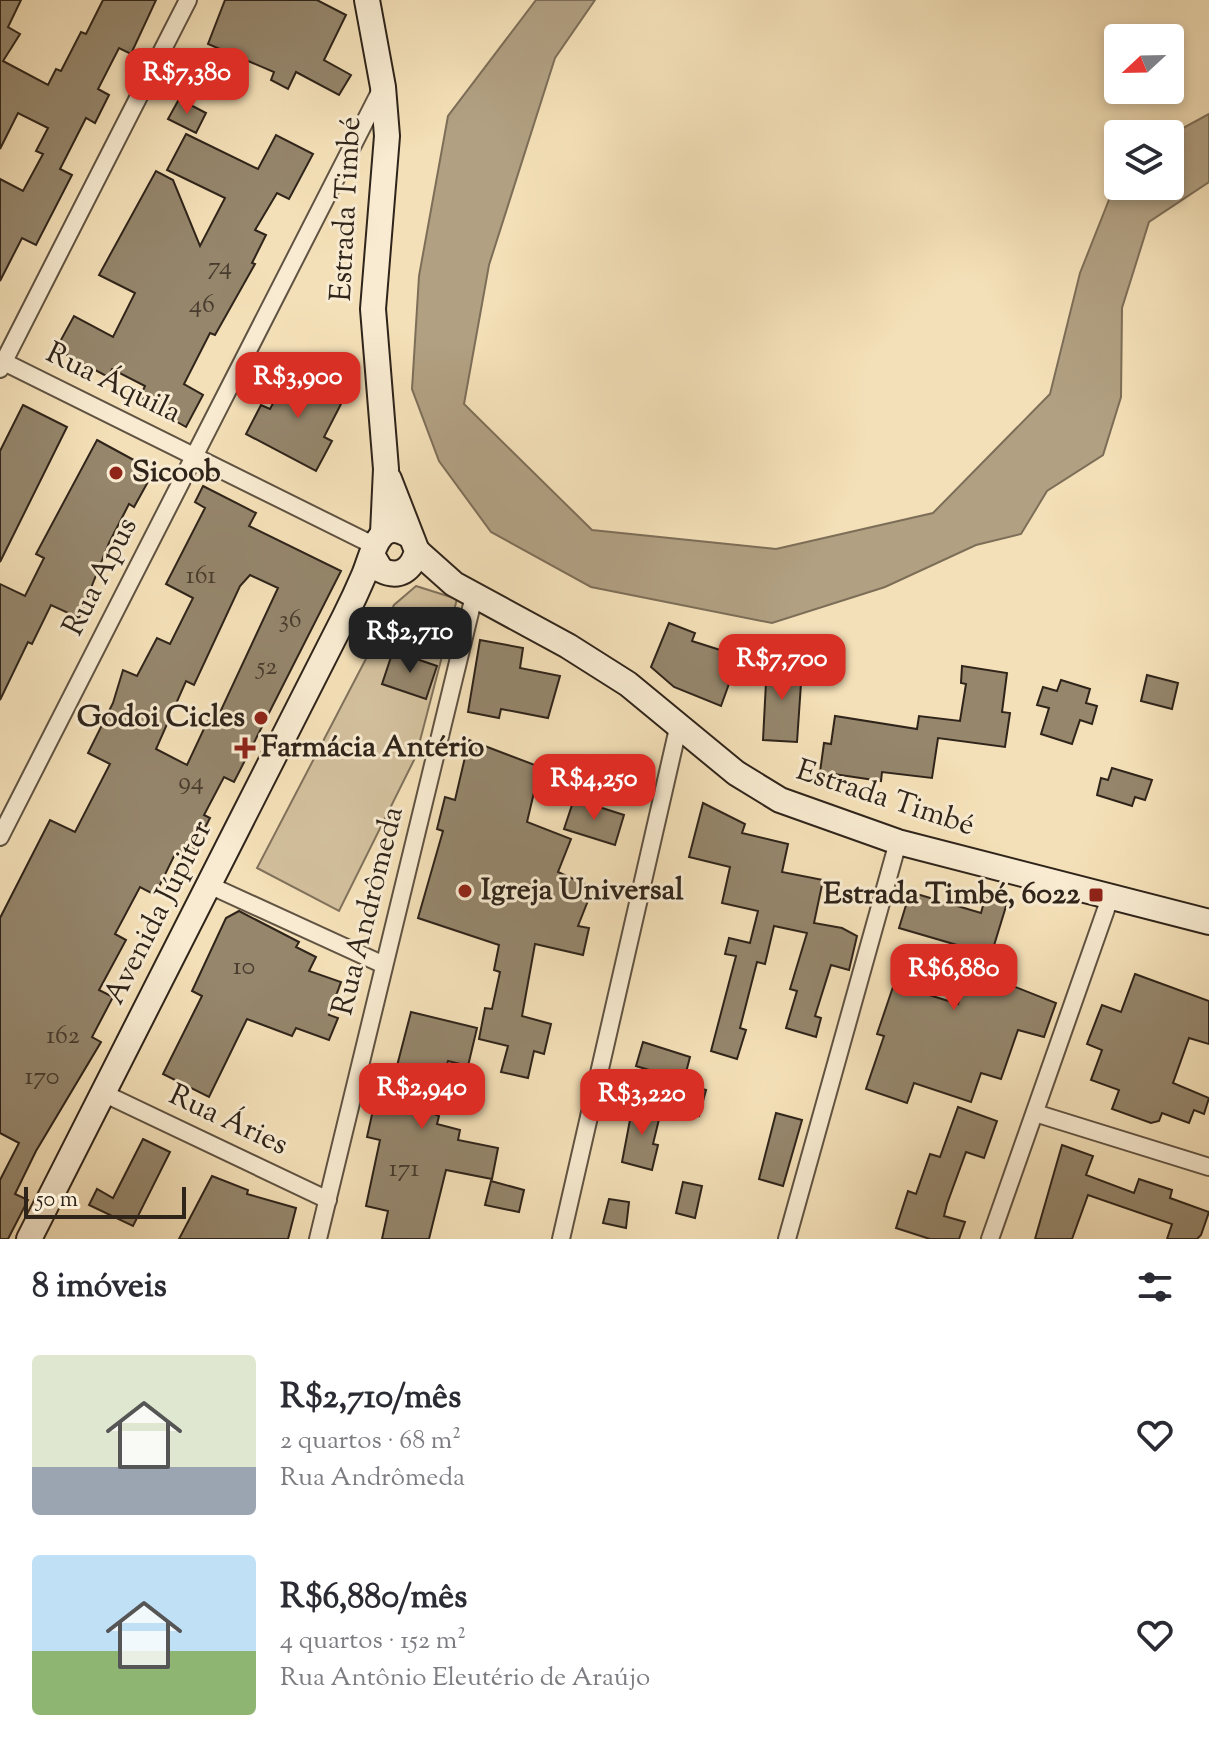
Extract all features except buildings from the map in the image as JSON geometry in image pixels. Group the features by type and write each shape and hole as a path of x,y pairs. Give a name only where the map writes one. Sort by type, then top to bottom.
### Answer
{"main road":[{"name":"Estrada Timbé","path":"367,0 383,87 387,136 373,309 386,469 408,558 596,662 679,724 736,773 780,800 898,842 1209,922"},
{"name":"Estrada Timbé","path":"376,544 386,469"},
{"path":"402,531 408,558 381,570 376,544 402,531"},
{"name":"Avenida Júpiter","path":"29,1239 345,616 376,544"},
{"name":"Avenida Júpiter","path":"345,616 408,558"}],"street":[{"path":"1,363 188,0"},
{"name":"Rua Apus","path":"0,837 383,87"},
{"name":"Rua Áquila","path":"1,363 376,544"},
{"name":"Rua Andrômeda","path":"318,1239 384,965 464,590"},
{"path":"561,1239 679,724"},
{"path":"787,1239 898,842"},
{"path":"209,885 384,965"},
{"path":"990,1239 1110,898"},
{"name":"Rua Áries","path":"103,1093 328,1200"},
{"path":"1035,1113 1209,1167"}],"shaded area":[{"path":"536,0 595,0 555,58 489,265 464,404 592,530 776,549 933,513 1050,394 1080,273 1109,200 1182,200 1149,222 1122,308 1121,397 1103,455 1047,491 1021,534 976,545 885,587 772,623 591,587 491,532 439,461 412,389 419,276 448,116"},
{"path":"1209,114 1209,182 1184,199 1184,127"},
{"path":"416,586 457,599 416,756 339,911 257,868 394,605"}],"place":[{"name":"Sicoob","path":"116,473"},
{"name":"Godoi Cicles","path":"261,718"},
{"name":"Farmácia Antério","path":"245,748"},
{"name":"Igreja Universal","path":"465,891"},
{"name":"Estrada Timbé, 6022","path":"1096,895"}]}
